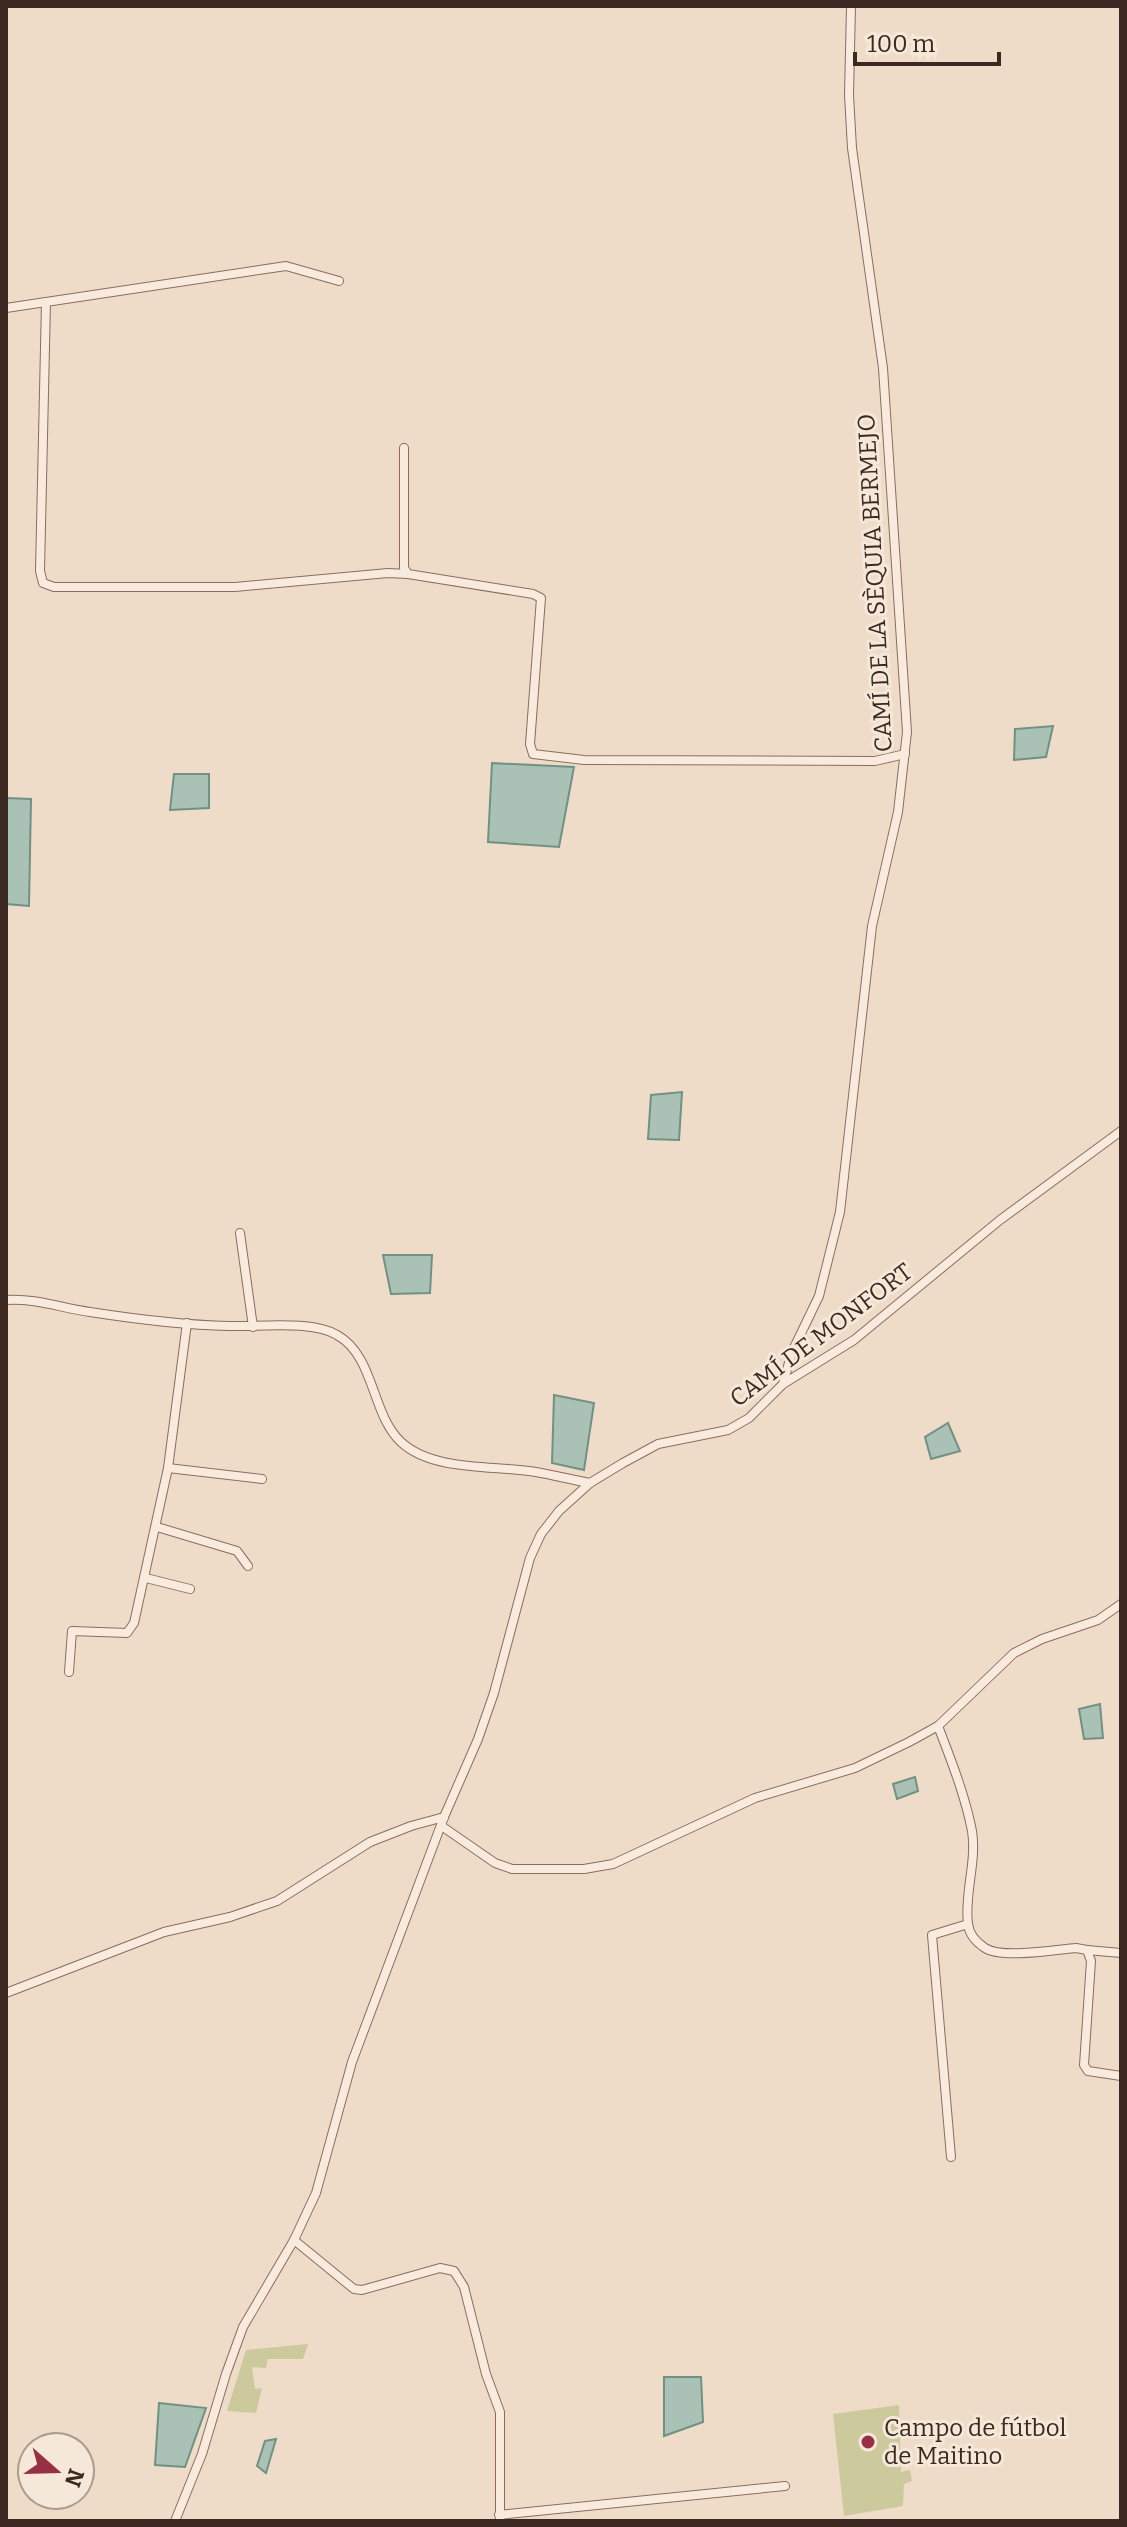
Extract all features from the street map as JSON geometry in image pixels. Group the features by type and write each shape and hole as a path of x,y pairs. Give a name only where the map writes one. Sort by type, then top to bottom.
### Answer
{"street":[{"name":"CAMÍ DE LA SÈQUIA BERMEJO","path":"783,1384 792,1352 819,1296 840,1212 872,926 898,812 905,754 906,717 883,368 852,148 849,95 851,6"},
{"path":"6,308 286,266 339,281"},
{"path":"46,302 40,571 43,583 54,587 235,587 388,573 533,594 541,598 530,744 533,754 584,760 875,761 905,754"},
{"path":"404,448 404,568 408,574"},
{"name":"CAMÍ DE MONFORT","path":"175,2521 202,2454 243,2327 294,2240 316,2193 352,2062 410,1905 443,1827 444,1817 483,1726 530,1558 541,1534 559,1511 590,1483 658,1444 728,1430 749,1418 783,1384 854,1340 1000,1220 1121,1131"},
{"path":"240,1233 253,1327"},
{"path":"6,1300 56,1303 87,1312 187,1323 312,1327 334,1333 351,1344 383,1413 401,1442 419,1453 450,1463 535,1472 590,1483"},
{"path":"69,1672 72,1631 127,1633 134,1623 168,1468 187,1323"},
{"path":"168,1468 262,1479"},
{"path":"157,1527 237,1551 248,1566"},
{"path":"146,1578 190,1589"},
{"path":"443,1827 495,1863 512,1869 584,1869 613,1864 755,1798 855,1768 938,1726 1014,1653 1042,1639 1098,1620 1121,1604"},
{"path":"938,1726 957,1775 972,1833 968,1924 972,1937 988,1950 1003,1953 1076,1948 1121,1953"},
{"path":"6,1993 164,1932 230,1917 277,1901 370,1842 444,1817"},
{"path":"951,2157 932,1935 968,1924"},
{"path":"1087,1950 1091,1961 1084,2065 1088,2071 1121,2076"},
{"path":"294,2240 354,2289 362,2290 440,2268 454,2271 464,2287 486,2374 500,2412 499,2518 785,2486"}],"shaded area":[{"path":"1053,726 1046,757 1014,760 1015,729"},
{"path":"492,763 574,767 559,847 488,842"},
{"path":"174,774 209,774 209,808 170,810"},
{"path":"6,798 31,799 29,906 6,904"},
{"path":"682,1092 679,1140 648,1139 651,1095"},
{"path":"383,1255 432,1255 430,1293 391,1294"},
{"path":"554,1395 594,1403 584,1470 552,1463"},
{"path":"948,1423 960,1451 931,1459 925,1437"},
{"path":"1100,1704 1103,1738 1084,1739 1079,1709"},
{"path":"915,1777 918,1791 897,1799 893,1784"},
{"path":"308,2344 303,2359 268,2359 266,2368 252,2367 255,2389 262,2388 256,2413 227,2411 246,2350"},
{"path":"664,2377 701,2377 703,2422 664,2436"},
{"path":"159,2403 206,2408 185,2467 155,2465"},
{"name":"Campo de fútbol de Maitino","path":"899,2405 901,2472 910,2470 912,2481 904,2484 903,2506 844,2516 833,2414"},
{"path":"276,2439 266,2473 257,2466 265,2441"}],"place":[{"name":"Campo de fútbol de Maitino","path":"868,2442"}]}
